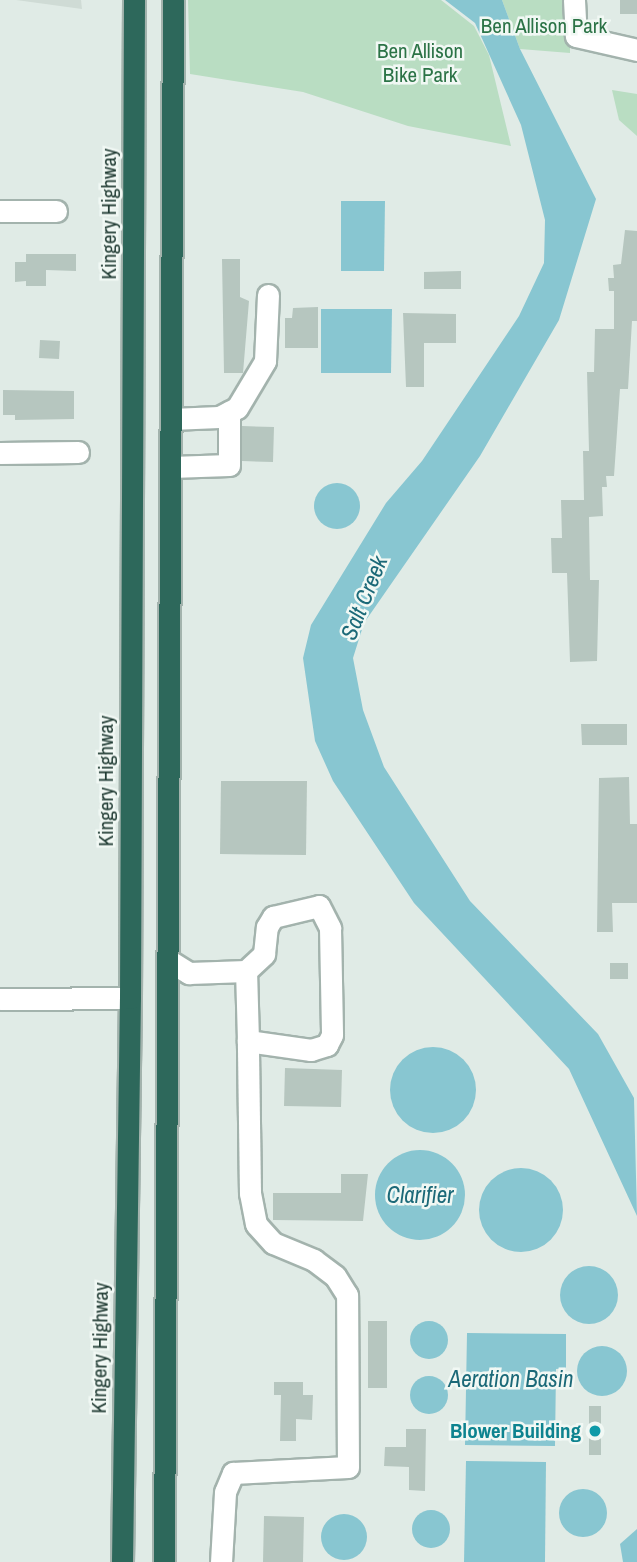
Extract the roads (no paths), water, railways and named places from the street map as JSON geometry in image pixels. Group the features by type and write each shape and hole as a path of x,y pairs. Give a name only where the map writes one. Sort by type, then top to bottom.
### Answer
{"highway":[{"name":"Kingery Highway","path":"122,1562 130,998 134,0"},
{"path":"164,1562 173,0"}],"street":[{"path":"574,0 576,36 637,50"},
{"path":"0,211 56,211"},
{"path":"171,419 229,412 237,408 265,361 268,295"},
{"path":"170,467 229,465 229,412"},
{"path":"0,453 78,452"},
{"path":"168,960 189,973 246,971 264,954 267,928 274,917 307,906 319,906 327,914 332,1035 327,1045 311,1050 248,1041"},
{"path":"221,1562 225,1492 233,1473 348,1467 346,1294 335,1276 314,1260 273,1243 256,1224 250,1194 246,971"},
{"path":"0,999 130,998"}],"water":[{"name":"Salt Creek","path":"445,0 502,0 520,49 596,199 559,320 480,456 364,623 353,658 363,710 384,767 470,901 598,1034 634,1098 637,1216 569,1069 414,903 333,781 315,741 303,658 311,625 386,503 422,461 519,316 544,263 545,220 521,125 475,23"},
{"path":"341,201 385,201 384,271 341,271"},
{"path":"321,309 392,309 391,373 321,373"},
{"path":"337,483 353,490 360,506 353,522 337,529 321,522 314,506 321,490"},
{"name":"Clarifier","path":"433,1047 449,1051 463,1060 472,1074 476,1090 472,1106 463,1120 449,1129 433,1133 417,1129 403,1120 394,1106 390,1090 394,1074 403,1060 417,1051"},
{"name":"Clarifier","path":"420,1150 437,1154 452,1163 461,1178 465,1195 461,1212 452,1227 437,1236 420,1240 403,1236 388,1227 379,1212 375,1195 379,1178 388,1163 403,1154"},
{"name":"Clarifier","path":"521,1168 537,1171 551,1180 560,1194 563,1210 560,1226 551,1240 537,1249 521,1252 505,1249 491,1240 482,1226 479,1210 482,1194 491,1180 505,1171"},
{"path":"589,1266 605,1271 613,1279 618,1295 613,1311 605,1319 589,1324 573,1319 565,1311 560,1295 565,1279 573,1271"},
{"path":"429,1321 442,1327 448,1340 442,1353 429,1359 416,1353 410,1340 416,1327"},
{"name":"Aeration Basin","path":"467,1333 566,1334 566,1368 556,1369 555,1446 465,1445"},
{"path":"602,1346 619,1354 627,1371 619,1388 602,1396 585,1388 577,1371 585,1354"},
{"path":"429,1376 443,1381 448,1395 443,1409 429,1414 415,1409 410,1395 415,1381"},
{"path":"466,1461 546,1462 545,1562 464,1562"},
{"path":"583,1489 600,1496 607,1513 600,1530 583,1537 566,1530 559,1513 566,1496"},
{"path":"431,1510 445,1515 450,1529 445,1543 431,1548 417,1543 412,1529 417,1515"},
{"path":"344,1514 360,1521 367,1537 360,1553 344,1560 328,1553 321,1537 328,1521"},
{"path":"637,1529 637,1562 623,1562 620,1544"}],"place":[{"name":"Blower Building","path":"595,1431"}],"park label":[{"name":"Ben Allison Park","path":"544,26"},
{"name":"Ben Allison Bike Park","path":"420,63"}]}
